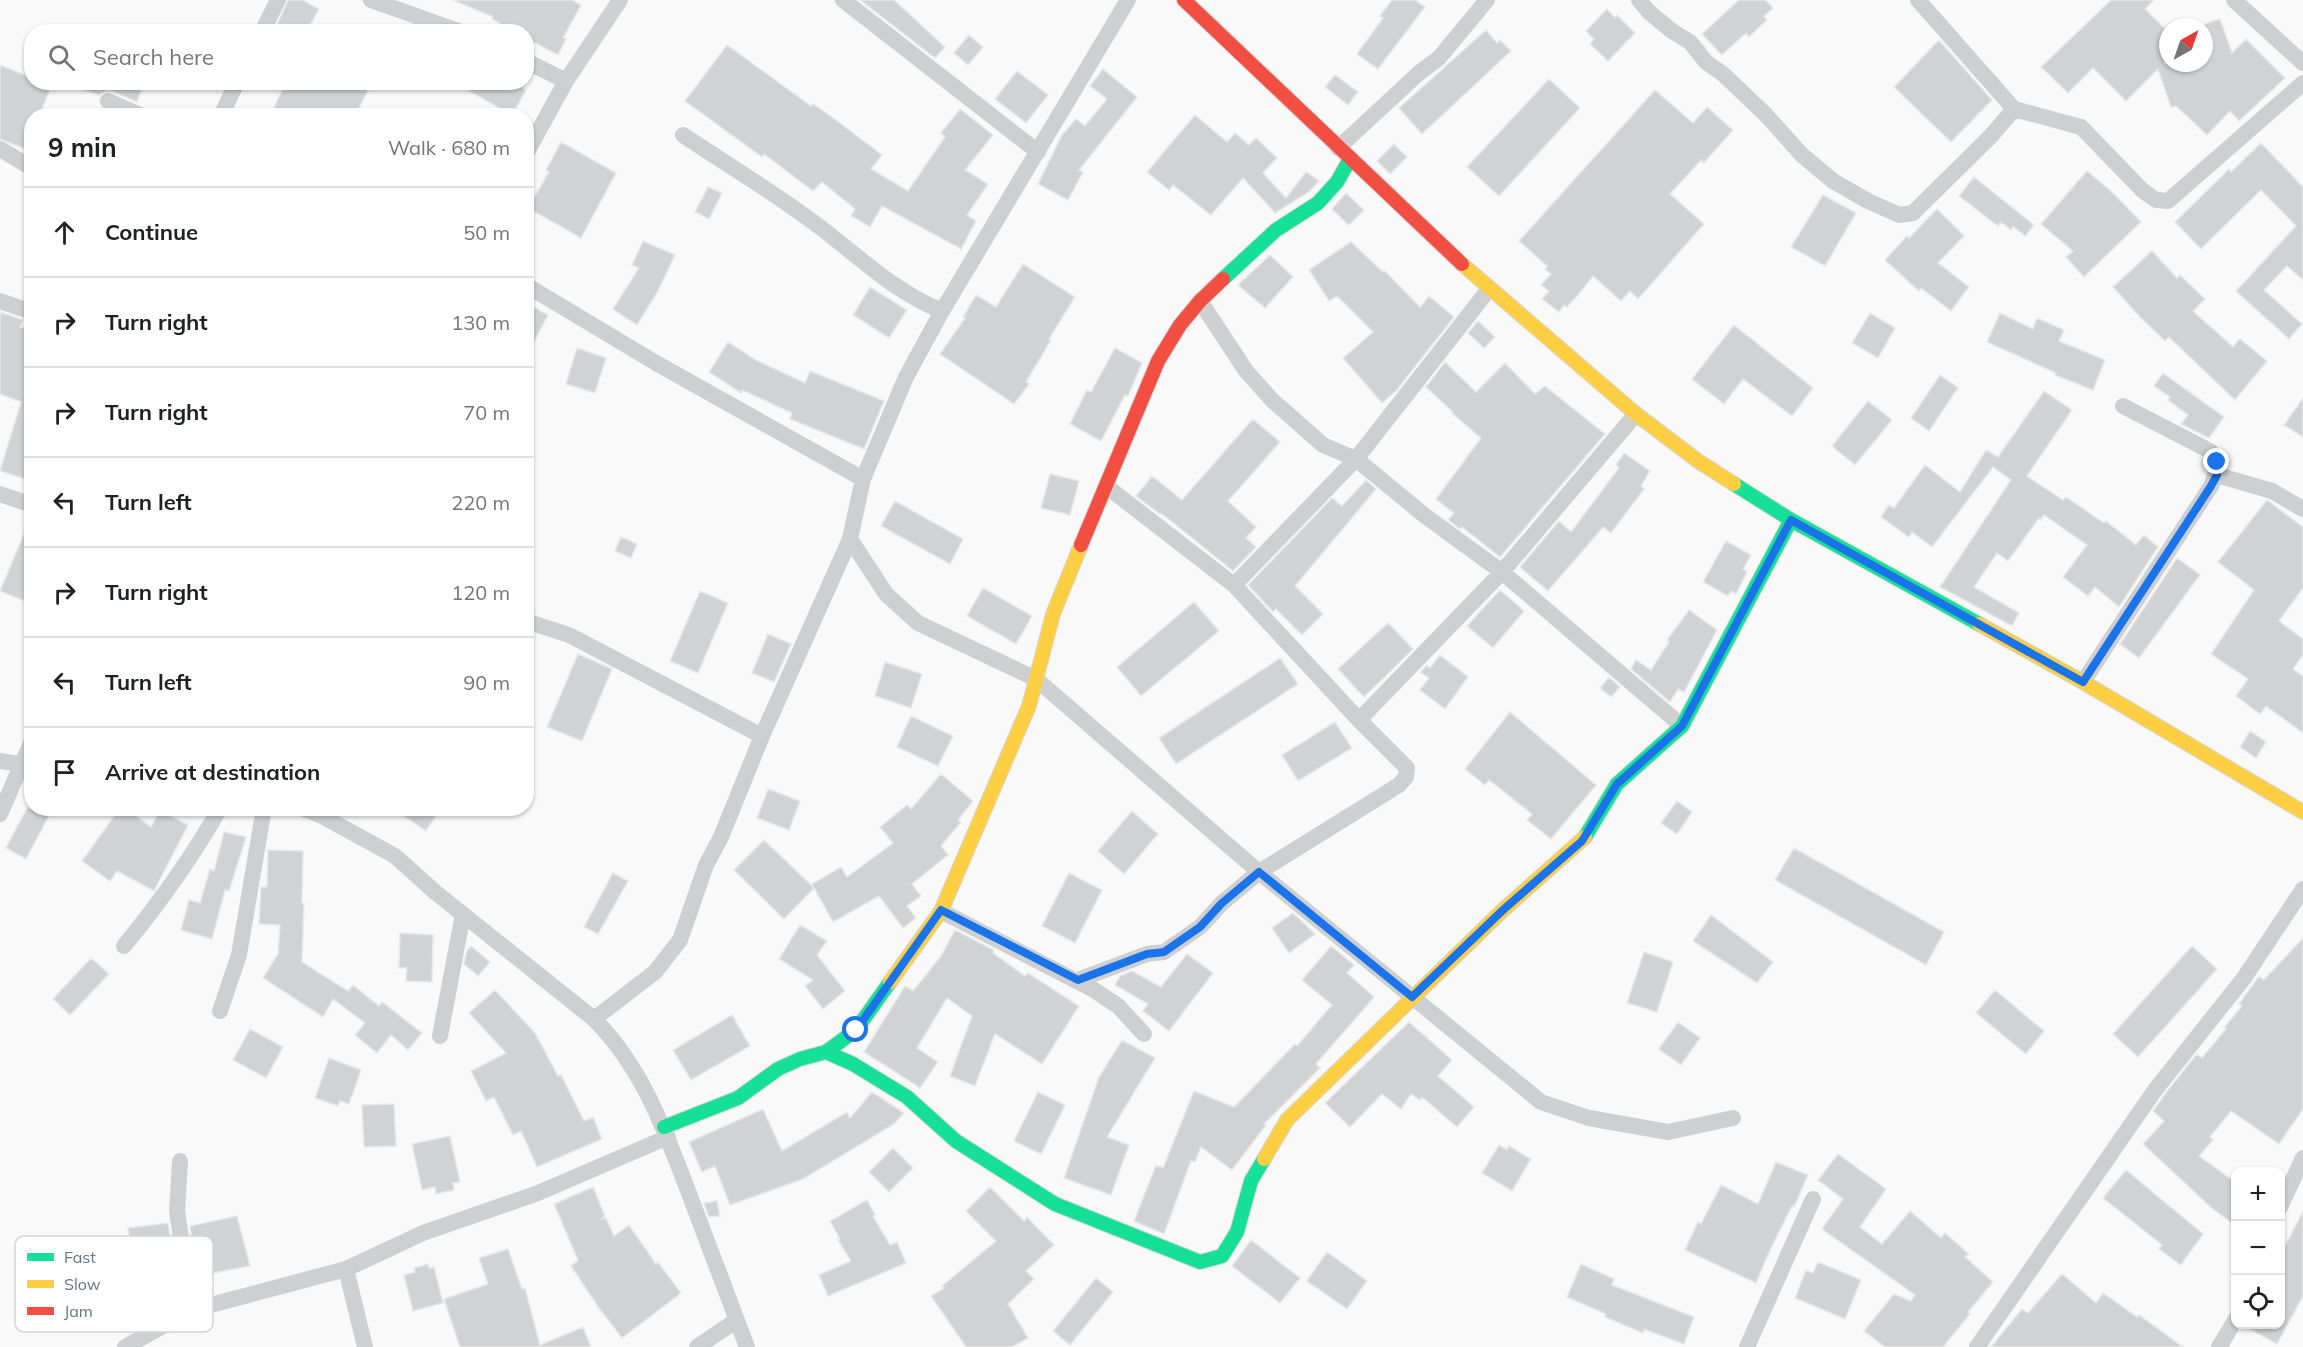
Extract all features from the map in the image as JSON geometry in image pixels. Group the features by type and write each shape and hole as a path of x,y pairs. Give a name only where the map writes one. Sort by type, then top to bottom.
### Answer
{"street":[{"path":"266,24 278,0"},
{"path":"371,0 438,24"},
{"path":"534,139 592,38 620,0"},
{"path":"843,0 1038,152"},
{"path":"594,1019 655,972 680,940 706,865 721,837 762,736 850,539 863,479 906,377 942,311 1128,0"},
{"path":"1184,0 1489,289 1636,414 1698,461 1791,520 2083,682 2303,812"},
{"path":"213,1304 346,1269 423,1233 538,1193 738,1098 778,1069 800,1059 826,1052 856,1030 941,910 1029,706 1053,614 1158,361 1180,325 1200,301 1276,230 1318,202 1337,182 1344,153 1419,73 1439,58 1487,0"},
{"path":"1639,0 1649,12 1672,31 1690,42 1706,62 1749,98 1802,155 1833,181 1899,215 1913,213 1991,136 2014,109"},
{"path":"1918,0 2014,109 2081,127 2143,191 2156,200 2168,201 2303,82"},
{"path":"2235,0 2303,63"},
{"path":"534,65 566,81"},
{"path":"225,108 233,90"},
{"path":"108,101 124,108"},
{"path":"682,135 802,214 875,273 924,304 942,311"},
{"path":"0,149 24,163"},
{"path":"1234,585 1356,459 1489,289"},
{"path":"534,290 656,363 863,479"},
{"path":"0,301 24,309"},
{"path":"1200,301 1246,370 1272,400 1323,445 1356,459 1424,515 1503,572 1682,726"},
{"path":"2083,682 2217,475 2217,462 2210,451 2123,406"},
{"path":"1359,720 1503,572 1636,414"},
{"path":"2217,475 2272,491 2303,509"},
{"path":"1078,980 1147,954 1164,952 1200,927 1222,903 1259,872 1399,785 1406,777 1407,768 1359,720 1234,585 1107,486"},
{"path":"0,494 24,502"},
{"path":"826,1052 854,1064 907,1097 956,1141 1055,1203 1200,1262 1222,1256 1237,1232 1251,1181 1287,1120 1503,910 1582,841 1617,784 1682,726 1791,520"},
{"path":"850,539 886,594 918,623 1036,679 1259,872 1541,1102 1589,1118 1668,1132 1733,1118"},
{"path":"534,624 568,635 762,736"},
{"path":"0,762 24,765"},
{"path":"0,814 24,770"},
{"path":"124,946 165,894 198,847 215,816"},
{"path":"220,1011 239,955 263,816"},
{"path":"322,816 395,856 594,1019 613,1038 633,1067 666,1132 747,1347"},
{"path":"1977,1347 2155,1090 2244,978 2303,889"},
{"path":"941,910 1078,980 1118,1006 1144,1034"},
{"path":"440,1036 464,914"},
{"path":"2285,1196 2303,1158"},
{"path":"180,1161 177,1211 181,1236"},
{"path":"1747,1347 1813,1199"},
{"path":"346,1269 365,1347"},
{"path":"697,1347 737,1320"},
{"path":"2219,1347 2231,1326"},
{"path":"125,1347 152,1332"}],"building":[{"path":"288,0 303,0 319,9 311,24 278,24"},
{"path":"453,0 572,0 581,5 563,38 566,39 558,55 534,42 534,24 501,24 492,19 493,17"},
{"path":"860,0 894,0 945,47 935,58"},
{"path":"1392,0 1415,0 1425,7 1378,69 1357,54 1383,18 1380,16"},
{"path":"1739,0 1765,0 1773,8 1764,16 1767,20 1749,37 1746,33 1722,55 1702,34"},
{"path":"2111,0 2154,0 2145,9 2159,23 2159,72 2158,69 2126,101 2093,68 2068,93 2041,67"},
{"path":"1607,9 1615,18 1617,15 1635,33 1608,61 1590,44 1594,39 1586,31"},
{"path":"2220,19 2232,53 2246,39 2285,78 2239,121 2230,111 2207,135 2176,106 2171,107 2159,72 2213,72 2213,21"},
{"path":"1486,30 1497,43 1500,40 1511,51 1422,134 1399,108"},
{"path":"969,35 983,47 968,65 954,53"},
{"path":"1939,40 1992,100 1951,142 1894,87"},
{"path":"727,45 811,106 813,104 832,117 882,155 871,169 908,191 945,137 941,133 960,109 993,135 965,170 988,184 967,215 976,221 961,249 882,206 870,227 851,216 855,209 822,182 813,191 764,154 762,157 685,101"},
{"path":"0,65 24,75 24,90 50,90 42,108 24,108 24,148 0,139"},
{"path":"1103,69 1137,97 1079,170 1083,172 1068,200 1038,184 1062,135 1076,119 1085,126 1107,99 1090,86"},
{"path":"1017,71 1048,95 1026,123 995,99"},
{"path":"1335,75 1358,92 1348,105 1325,87"},
{"path":"1549,79 1580,108 1499,196 1467,167"},
{"path":"84,90 141,90 137,102 112,91 99,95"},
{"path":"282,90 368,90 359,108 274,108"},
{"path":"467,90 526,90 516,108 499,108"},
{"path":"1655,90 1693,123 1707,107 1733,130 1704,163 1701,160 1670,194 1704,224 1638,299 1630,291 1621,301 1593,276 1567,307 1564,305 1559,312 1542,299 1549,291 1541,285 1551,274 1545,269 1547,266 1519,241"},
{"path":"1195,115 1227,142 1235,133 1249,145 1256,138 1277,158 1263,173 1286,198 1306,172 1319,181 1309,192 1275,213 1243,178 1211,215 1173,185 1169,190 1147,172"},
{"path":"561,142 616,173 581,238 534,211 534,198 549,172 546,170"},
{"path":"2261,143 2303,187 2303,280 2287,266 2264,290 2302,324 2289,339 2236,291 2296,226 2261,190 2201,249 2175,222 2229,169 2231,172"},
{"path":"1394,144 1407,157 1390,174 1377,161"},
{"path":"2087,171 2112,192 2141,222 2084,277 2066,257 2073,251 2041,224"},
{"path":"1974,177 2034,225 2025,236 2013,226 2011,230 2001,222 1998,226 1959,196"},
{"path":"708,187 722,193 709,219 695,212"},
{"path":"1346,193 1364,210 1349,225 1332,209"},
{"path":"1823,195 1856,213 1825,266 1791,247"},
{"path":"1937,209 1964,236 1938,263 1969,287 1951,311 1921,288 1919,291 1885,260"},
{"path":"643,241 675,255 657,293 637,325 613,309 639,268 632,265"},
{"path":"1351,242 1383,272 1385,271 1420,307 1429,296 1454,317 1396,391 1382,403 1343,358 1373,332 1337,296 1329,301 1309,270"},
{"path":"2152,251 2177,278 2180,275 2205,299 2193,311 2233,347 2240,339 2267,361 2235,400 2169,337 2165,341 2113,287"},
{"path":"1270,255 1293,277 1265,308 1238,285"},
{"path":"1023,264 1075,297 1026,382 1029,384 1014,404 940,354 965,318 963,317 976,295 996,307"},
{"path":"870,287 907,310 889,338 853,315"},
{"path":"534,307 548,315 534,342"},
{"path":"0,312 23,320 20,327 24,328 24,478 0,471 21,402 0,394"},
{"path":"1870,313 1895,328 1878,358 1852,343"},
{"path":"2000,313 2033,329 2037,318 2064,330 2059,341 2105,360 2093,390 2055,375 2056,373 1987,342"},
{"path":"1478,321 1495,337 1484,348 1468,333"},
{"path":"1734,325 1813,388 1792,416 1743,379 1724,404 1692,379"},
{"path":"728,342 756,360 805,383 810,371 884,401 864,449 790,419 792,413 742,390 741,393 709,372"},
{"path":"577,348 606,358 595,393 566,384"},
{"path":"1115,348 1142,363 1128,396 1125,395 1101,441 1070,424 1087,390 1091,392"},
{"path":"1445,362 1476,392 1505,363 1535,394 1545,386 1605,434 1500,557 1462,527 1460,529 1448,520 1454,513 1436,499 1481,438 1426,387"},
{"path":"2163,373 2224,417 2209,438 2181,424 2188,415 2168,400 2170,397 2154,386"},
{"path":"1940,375 1958,388 1929,431 1911,418"},
{"path":"2044,391 2072,410 2027,476 2063,500 2066,497 2104,523 2106,521 2136,545 2144,535 2158,547 2119,607 2095,587 2088,596 2063,577 2087,545 2044,515 2041,520 2039,518 2008,561 1997,553 1974,587 2019,613 2012,626 1940,587 2011,480 1993,467 1932,547 1912,532 1909,537 1881,517 1889,505 1894,508 1925,465 1960,492 1986,450 1998,457"},
{"path":"2303,398 2303,437 2284,425"},
{"path":"1868,401 1892,420 1855,465 1832,446"},
{"path":"1253,419 1280,442 1228,501 1256,527 1246,538 1256,547 1233,571 1161,513 1136,496 1152,476 1182,500"},
{"path":"1624,453 1650,471 1641,486 1644,489 1611,533 1603,527 1548,591 1520,567 1559,521 1571,532 1619,468 1616,465"},
{"path":"1050,474 1079,481 1070,515 1041,508"},
{"path":"1366,480 1376,489 1295,586 1323,614 1302,635 1276,609 1273,612 1248,585 1332,498 1342,506"},
{"path":"2267,500 2303,527 2303,588 2279,621 2303,639 2303,655 2293,669 2303,676 2303,733 2266,706 2260,714 2236,696 2248,679 2211,654 2254,590 2218,562"},
{"path":"895,501 963,539 950,564 881,526"},
{"path":"24,534 24,601 0,591"},
{"path":"621,537 637,544 631,558 615,551"},
{"path":"1726,541 1751,555 1743,569 1747,572 1736,594 1731,591 1728,596 1703,582"},
{"path":"2177,558 2200,575 2139,658 2120,644"},
{"path":"983,588 1032,616 1016,644 967,616"},
{"path":"1500,590 1524,611 1493,648 1467,626"},
{"path":"700,591 728,603 698,673 670,661"},
{"path":"1194,602 1219,631 1141,696 1117,667"},
{"path":"1689,610 1717,630 1684,692 1678,689 1670,702 1631,669 1636,660 1651,670 1669,642 1667,640"},
{"path":"1388,623 1413,649 1364,697 1338,669"},
{"path":"768,634 791,644 774,682 752,673"},
{"path":"578,654 612,669 582,741 547,727"},
{"path":"1440,655 1468,677 1445,709 1420,690 1429,678 1420,672 1427,665 1430,668"},
{"path":"1280,658 1298,684 1176,764 1159,738"},
{"path":"885,662 922,674 911,708 875,696"},
{"path":"1609,677 1620,687 1611,697 1600,688"},
{"path":"1510,712 1596,785 1551,839 1527,820 1532,814 1489,780 1485,785 1465,769"},
{"path":"911,716 953,736 938,766 897,747"},
{"path":"1335,722 1352,748 1298,781 1282,755"},
{"path":"2250,731 2266,742 2256,758 2240,747"},
{"path":"941,774 973,801 958,820 961,822 941,846 948,855 912,884 921,896 907,906 916,918 903,928 879,896 833,922 812,884 841,867 847,877 893,843 880,827 907,805 911,809"},
{"path":"768,789 800,801 789,830 757,818"},
{"path":"1677,801 1692,812 1677,834 1661,823"},
{"path":"1132,811 1158,834 1124,874 1098,851"},
{"path":"24,814 24,816 49,816 26,859 6,848"},
{"path":"114,816 137,816 151,827 157,816 171,816 188,825 154,891 117,871 110,881 82,861"},
{"path":"404,816 436,816 426,831"},
{"path":"224,832 246,837 229,891 225,890 212,939 181,930 189,900 200,903 210,869 214,871"},
{"path":"764,840 814,888 784,919 734,870"},
{"path":"1794,848 1944,932 1926,965 1775,880"},
{"path":"268,850 303,851 302,962 348,991 353,985 379,1006 382,1002 422,1033 408,1050 391,1035 377,1053 355,1035 365,1023 333,999 323,1017 263,978 278,954 280,925 259,924 261,887 267,887"},
{"path":"613,873 628,881 598,934 584,927"},
{"path":"1069,873 1102,890 1075,943 1042,926"},
{"path":"1293,913 1315,934 1289,953 1272,928"},
{"path":"1711,915 1773,962 1757,983 1693,941"},
{"path":"800,925 827,941 817,955 845,991 823,1009 805,986 813,980 779,959"},
{"path":"955,930 994,950 993,953 1025,976 1028,973 1079,1006 1042,1064 995,1034 975,1086 950,1076 972,1016 947,998 917,1048 938,1062 920,1088 864,1052 905,986 913,991 941,956"},
{"path":"400,933 433,935 432,982 406,981 407,968 399,968"},
{"path":"2303,938 2303,1109 2279,1144 2231,1111 2210,1137 2213,1140 2199,1156 2231,1179 2231,1222 2214,1210 2143,1144 2164,1121 2153,1111 2168,1090 2197,1054 2202,1058 2226,1029 2224,1028 2242,1006 2239,1004 2259,976 2264,980"},
{"path":"471,946 490,962 478,976 464,964 467,950"},
{"path":"1331,946 1354,965 1347,973 1374,997 1316,1064 1320,1068 1264,1124 1266,1125 1232,1170 1201,1147 1195,1162 1191,1161 1164,1234 1134,1221 1156,1165 1163,1168 1194,1091 1234,1107 1295,1044 1297,1046 1332,1005 1302,980"},
{"path":"2192,946 2217,969 2138,1057 2113,1034"},
{"path":"1644,952 1673,962 1657,1012 1627,1003"},
{"path":"1187,954 1213,973 1169,1031 1143,1011 1148,1004 1115,985 1120,976 1132,971 1161,987"},
{"path":"91,958 109,974 70,1015 53,999"},
{"path":"495,990 535,1033 558,1076 561,1075 584,1121 593,1117 602,1139 537,1167 521,1131 513,1135 494,1097 486,1101 471,1071 506,1053 469,1013"},
{"path":"1995,990 2044,1031 2026,1054 1976,1013"},
{"path":"732,1015 750,1046 691,1080 673,1050"},
{"path":"1409,1022 1452,1060 1438,1076 1474,1107 1457,1127 1422,1097 1420,1100 1411,1094 1401,1109 1382,1094 1350,1127 1325,1103"},
{"path":"1678,1022 1700,1038 1681,1065 1659,1049"},
{"path":"250,1029 283,1047 266,1078 233,1060"},
{"path":"1122,1040 1155,1058 1107,1137 1129,1145 1111,1195 1064,1178 1099,1077"},
{"path":"329,1058 361,1070 349,1104 340,1101 338,1106 315,1098"},
{"path":"872,1092 904,1113 894,1124 803,1179 730,1205 715,1166 702,1172 689,1142 763,1109 782,1151 847,1112 850,1118"},
{"path":"1038,1092 1065,1105 1041,1154 1014,1141"},
{"path":"394,1104 396,1146 364,1147 362,1105"},
{"path":"450,1136 460,1182 453,1183 454,1190 436,1194 435,1187 422,1190 412,1144"},
{"path":"1499,1145 1507,1150 1509,1146 1531,1159 1512,1191 1482,1173"},
{"path":"893,1148 913,1168 889,1192 869,1172"},
{"path":"1838,1154 1886,1189 1860,1227 1882,1244 1910,1211 1941,1238 1945,1233 1969,1254 1965,1257 1993,1282 1943,1347 1885,1347 1864,1331 1894,1294 1911,1301 1915,1295 1822,1229 1843,1199 1818,1180"},
{"path":"1776,1162 1808,1175 1756,1283 1685,1250 1698,1222 1701,1224 1721,1185 1758,1204"},
{"path":"2126,1170 2203,1234 2181,1265 2159,1249 2162,1245 2103,1198"},
{"path":"593,1187 605,1216 602,1219 606,1218 614,1236 629,1225 656,1264 658,1262 681,1293 622,1338 571,1266 578,1260 554,1204"},
{"path":"990,1187 1024,1221 1027,1217 1054,1245 1026,1271 1034,1279 1008,1304 1028,1338 1012,1347 966,1347 931,1296 944,1288 942,1286 996,1241 966,1211"},
{"path":"867,1200 875,1215 873,1216 890,1245 897,1242 906,1263 828,1296 819,1275 851,1261 830,1221"},
{"path":"717,1201 720,1216 709,1217 704,1203"},
{"path":"2303,1211 2303,1296 2277,1344 2250,1329 2285,1329 2285,1246"},
{"path":"237,1216 250,1266 213,1273 213,1236 191,1236 190,1226"},
{"path":"168,1223 170,1236 129,1236 128,1228"},
{"path":"1251,1240 1300,1278 1280,1303 1232,1266"},
{"path":"508,1249 522,1289 525,1288 540,1345 583,1327 591,1347 460,1347 444,1299 488,1284 479,1258"},
{"path":"1327,1252 1367,1281 1347,1309 1307,1281"},
{"path":"1818,1262 1861,1280 1845,1319 1795,1298 1806,1270 1813,1273"},
{"path":"428,1264 429,1268 434,1267 443,1303 413,1311 404,1275 415,1272 414,1268"},
{"path":"1581,1264 1614,1279 1612,1285 1694,1317 1684,1344 1644,1329 1643,1333 1605,1317 1606,1314 1567,1297"},
{"path":"2062,1274 2096,1303 2103,1293 2137,1317 2139,1315 2183,1347 1991,1347 2022,1309 2028,1313"},
{"path":"1096,1278 1113,1292 1070,1345 1053,1331"}],"traffic: fast":[{"path":"1223,279 1276,230 1318,203 1337,182 1350,159"},
{"path":"1734,484 1791,520 1979,624"},
{"path":"1585,837 1617,784 1682,726 1791,520"},
{"path":"664,1127 738,1098 778,1069 800,1059 826,1052 856,1030 890,982"},
{"path":"826,1052 853,1064 907,1097 956,1141 1055,1204 1200,1262 1222,1256 1237,1232 1251,1181 1264,1159"}],"traffic: slow":[{"path":"1462,264 1636,414 1698,461 1734,484"},
{"path":"890,982 941,911 1029,706 1053,614 1081,545"},
{"path":"1979,624 2083,682 2303,812"},
{"path":"1264,1159 1287,1120 1503,910 1585,837"}],"traffic: jam":[{"path":"1184,0 1462,264"},
{"path":"1081,545 1158,361 1180,325 1223,279"}],"route":[{"path":"856,1030 941,910 1078,980 1147,954 1164,952 1200,927 1222,903 1259,872 1412,997 1503,910 1582,841 1617,784 1682,726 1791,520 2083,682 2211,486 2217,475 2217,462"}]}
